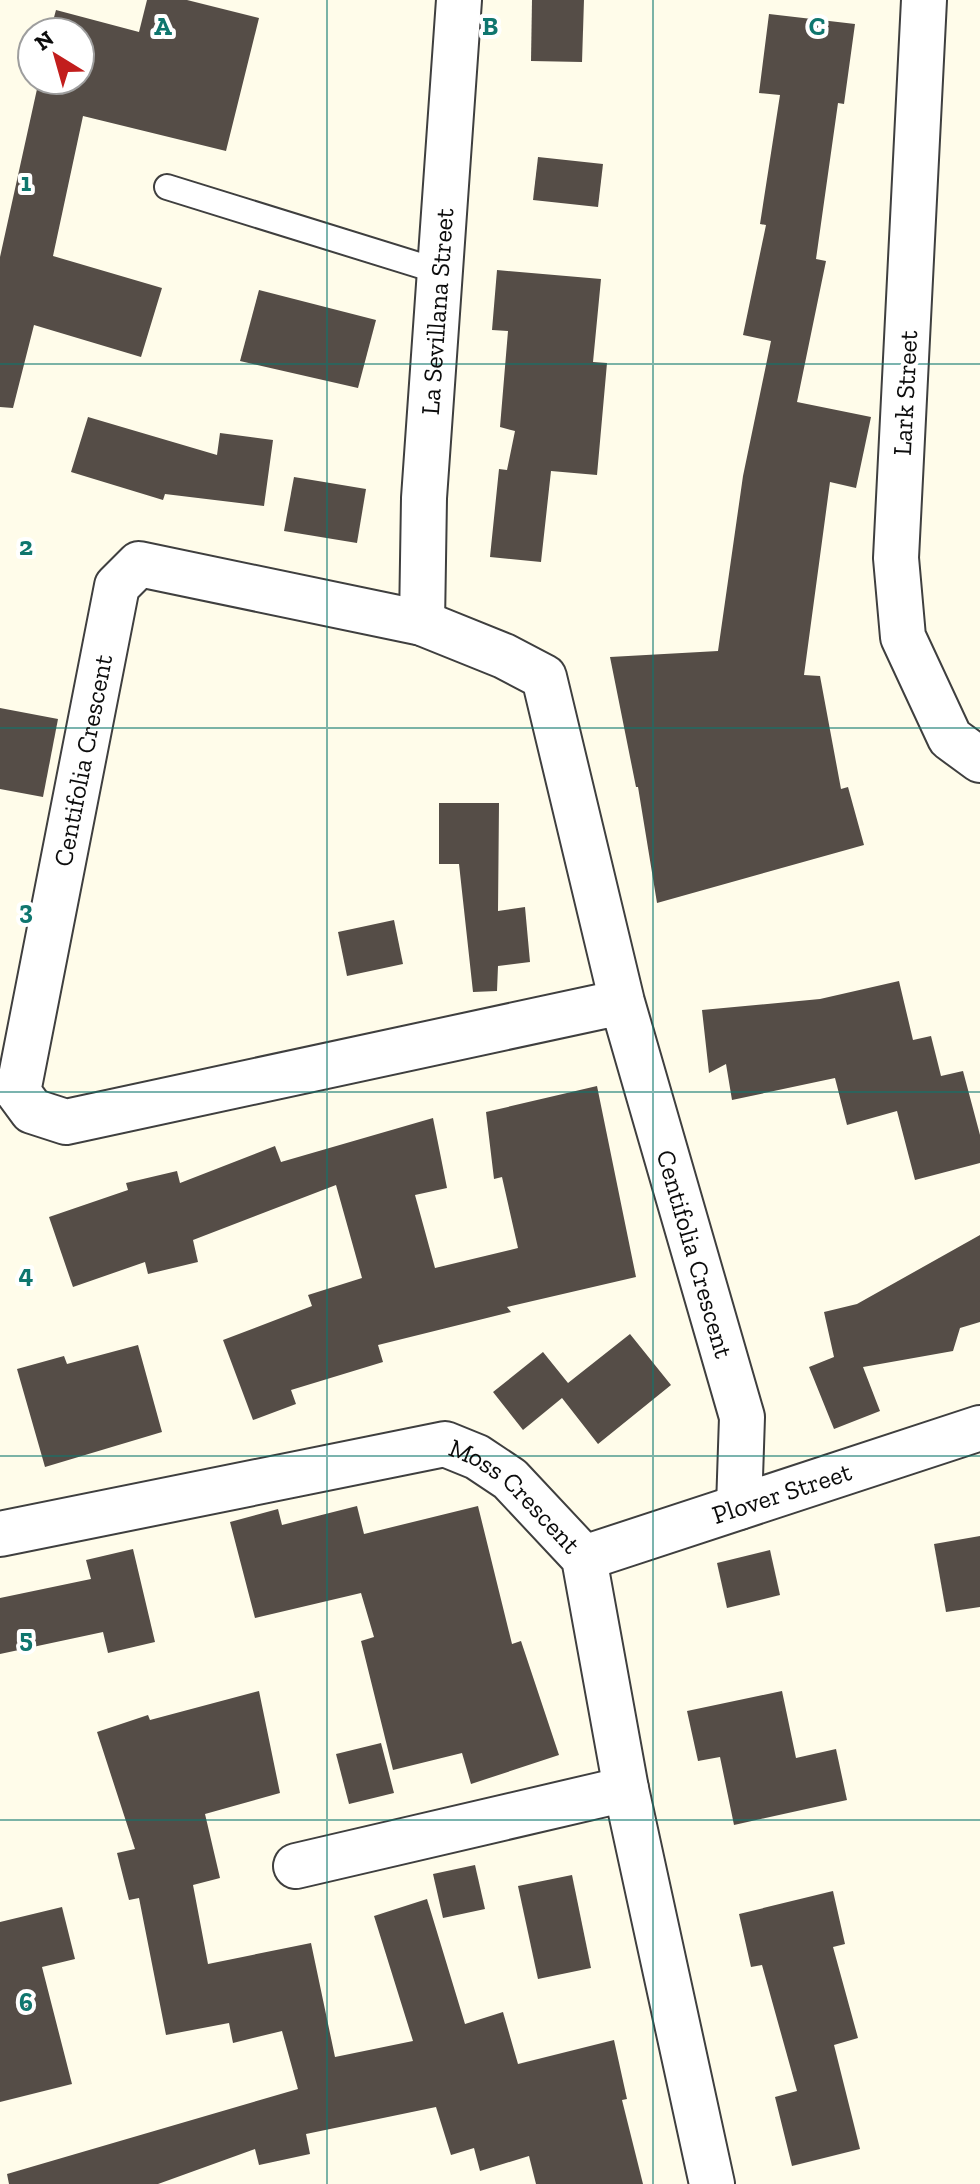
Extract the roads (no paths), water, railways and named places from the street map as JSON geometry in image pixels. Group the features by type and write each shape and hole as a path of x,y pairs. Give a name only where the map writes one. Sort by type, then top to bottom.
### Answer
{"street":[{"name":"La Sevillana Street","path":"422,623 424,498 459,0"},
{"name":"Lark Street","path":"924,0 896,558 903,637 950,738 980,760"},
{"name":"Centifolia Crescent","path":"622,1002 66,1122 32,1111 18,1092 117,586 139,564 422,623 504,656 544,677 622,1002 742,1417 739,1507"},
{"name":"Plover Street","path":"584,1558 980,1428"},
{"name":"Moss Crescent","path":"0,1534 445,1444 477,1457 510,1479 584,1558 626,1789 712,2184"},
{"path":"296,1866 626,1789"}],"lane":[{"path":"167,187 441,272"}]}
